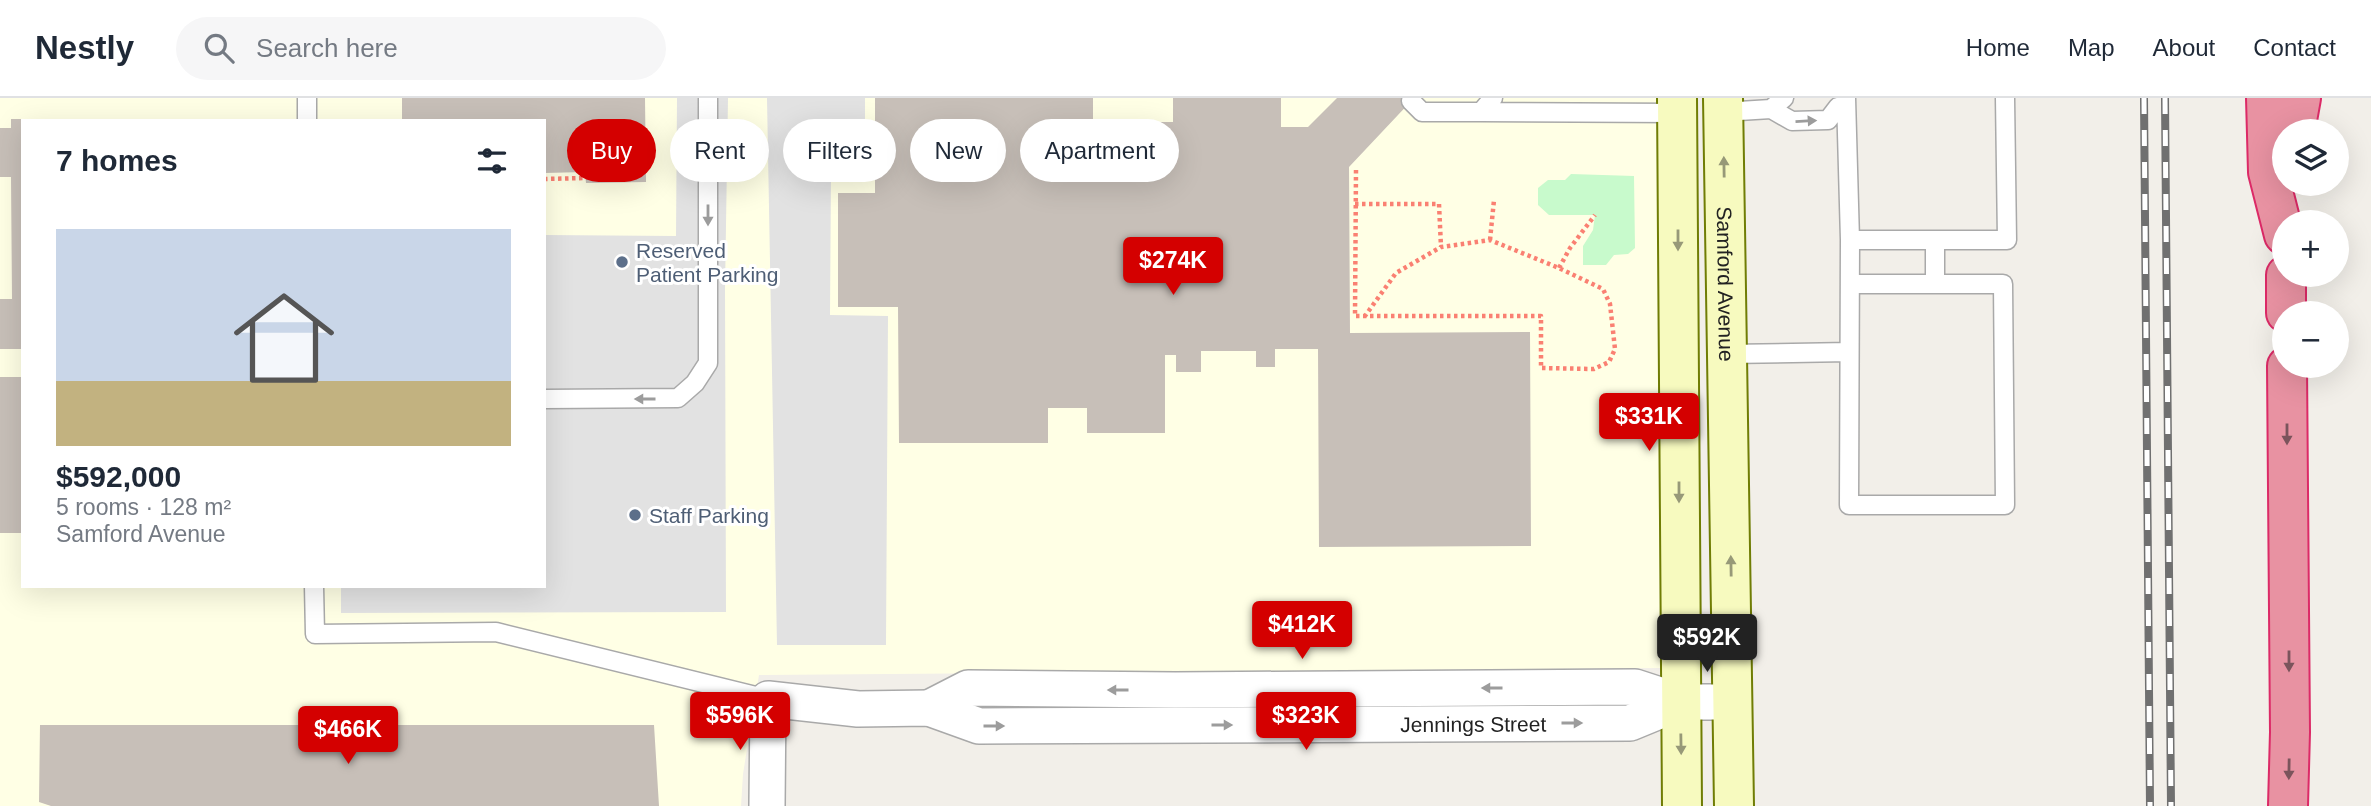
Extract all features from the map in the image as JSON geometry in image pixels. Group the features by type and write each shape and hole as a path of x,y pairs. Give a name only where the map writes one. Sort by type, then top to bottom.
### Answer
{"highway":[{"path":"2266,98 2268,172 2278,210"},
{"path":"2297,119 2301,98"},
{"path":"2287,378 2290,718 2288,806"}],"street":[{"path":"1682,806 1677,105 1723,105"},
{"name":"Samford Avenue","path":"1723,105 1734,806"},
{"name":"Jennings Street","path":"929,708 968,688 1175,690 1634,687 1681,702 1733,702"},
{"path":"1172,725 1175,690"},
{"path":"768,699 768,806"},
{"name":"Jennings Street","path":"768,699 858,709 929,708 979,726 1630,723 1681,702"}],"lane":[{"path":"307,98 307,119"},
{"path":"546,399 678,398 695,383 708,363 708,98"},
{"path":"1613,98 1631,114"},
{"path":"1850,240 2007,240 2006,98"},
{"path":"1411,101 1422,112 1487,105 1631,114 1677,105"},
{"path":"1723,105 1777,104 1792,121 1828,120 1841,102"},
{"path":"1841,102 1850,240 1849,505 2005,505 2003,284 1850,284"},
{"path":"1935,240 1936,284"},
{"path":"1727,354 1849,352"},
{"path":"314,588 315,634 496,632 768,699"}],"path":[{"path":"1356,170 1355,316 1365,316 1541,316 1541,368 1594,369 1609,362 1615,349 1610,304 1603,289 1490,240 1441,247 1396,273 1365,316"},
{"path":"546,179 567,178"},
{"path":"1490,240 1493,200"},
{"path":"1355,204 1439,204 1441,247"},
{"path":"1559,268 1570,248 1595,215"}],"shaded area":[{"path":"0,98 1656,98 1664,668 759,675 743,774 741,806 0,806"},
{"name":"Staff Parking","path":"677,98 728,98 728,119 677,119"},
{"path":"767,98 865,98 865,119 783,119 783,182 831,182 830,315 888,316 886,645 777,645"},
{"name":"Staff Parking","path":"676,182 727,182 726,612 341,613 341,588 546,588 546,235 676,236"}],"green space":[{"path":"1571,174 1634,176 1635,248 1628,254 1614,255 1606,265 1583,265 1583,246 1593,230 1595,215 1549,215 1538,205 1538,188 1548,180 1565,180"}],"building":[{"path":"402,98 645,98 645,119 567,119 567,172 546,173 546,119 402,119"},
{"path":"875,98 1093,98 1093,119 1020,119 1020,182 1179,182 1179,119 1173,119 1173,98 1281,98 1281,127 1308,127 1337,98 1414,98 1349,167 1350,333 1530,332 1531,546 1319,547 1318,349 1275,349 1275,367 1256,367 1256,351 1201,351 1201,372 1176,372 1176,355 1165,355 1165,433 1087,433 1087,408 1048,408 1048,443 899,443 898,307 838,307 838,193 875,193 875,182 896,182 896,119 875,119"},
{"path":"11,119 21,119 21,349 0,349 0,299 12,299 11,177 0,177 0,128 11,128"},
{"path":"0,377 21,377 21,533 0,533"},
{"path":"40,725 654,725 659,806 51,806 39,802"}],"railway":[{"path":"2144,98 2150,806"},
{"path":"2165,98 2171,806"}],"place":[{"name":"Reserved Patient Parking","path":"622,262"},
{"name":"Staff Parking","path":"635,515"}]}
